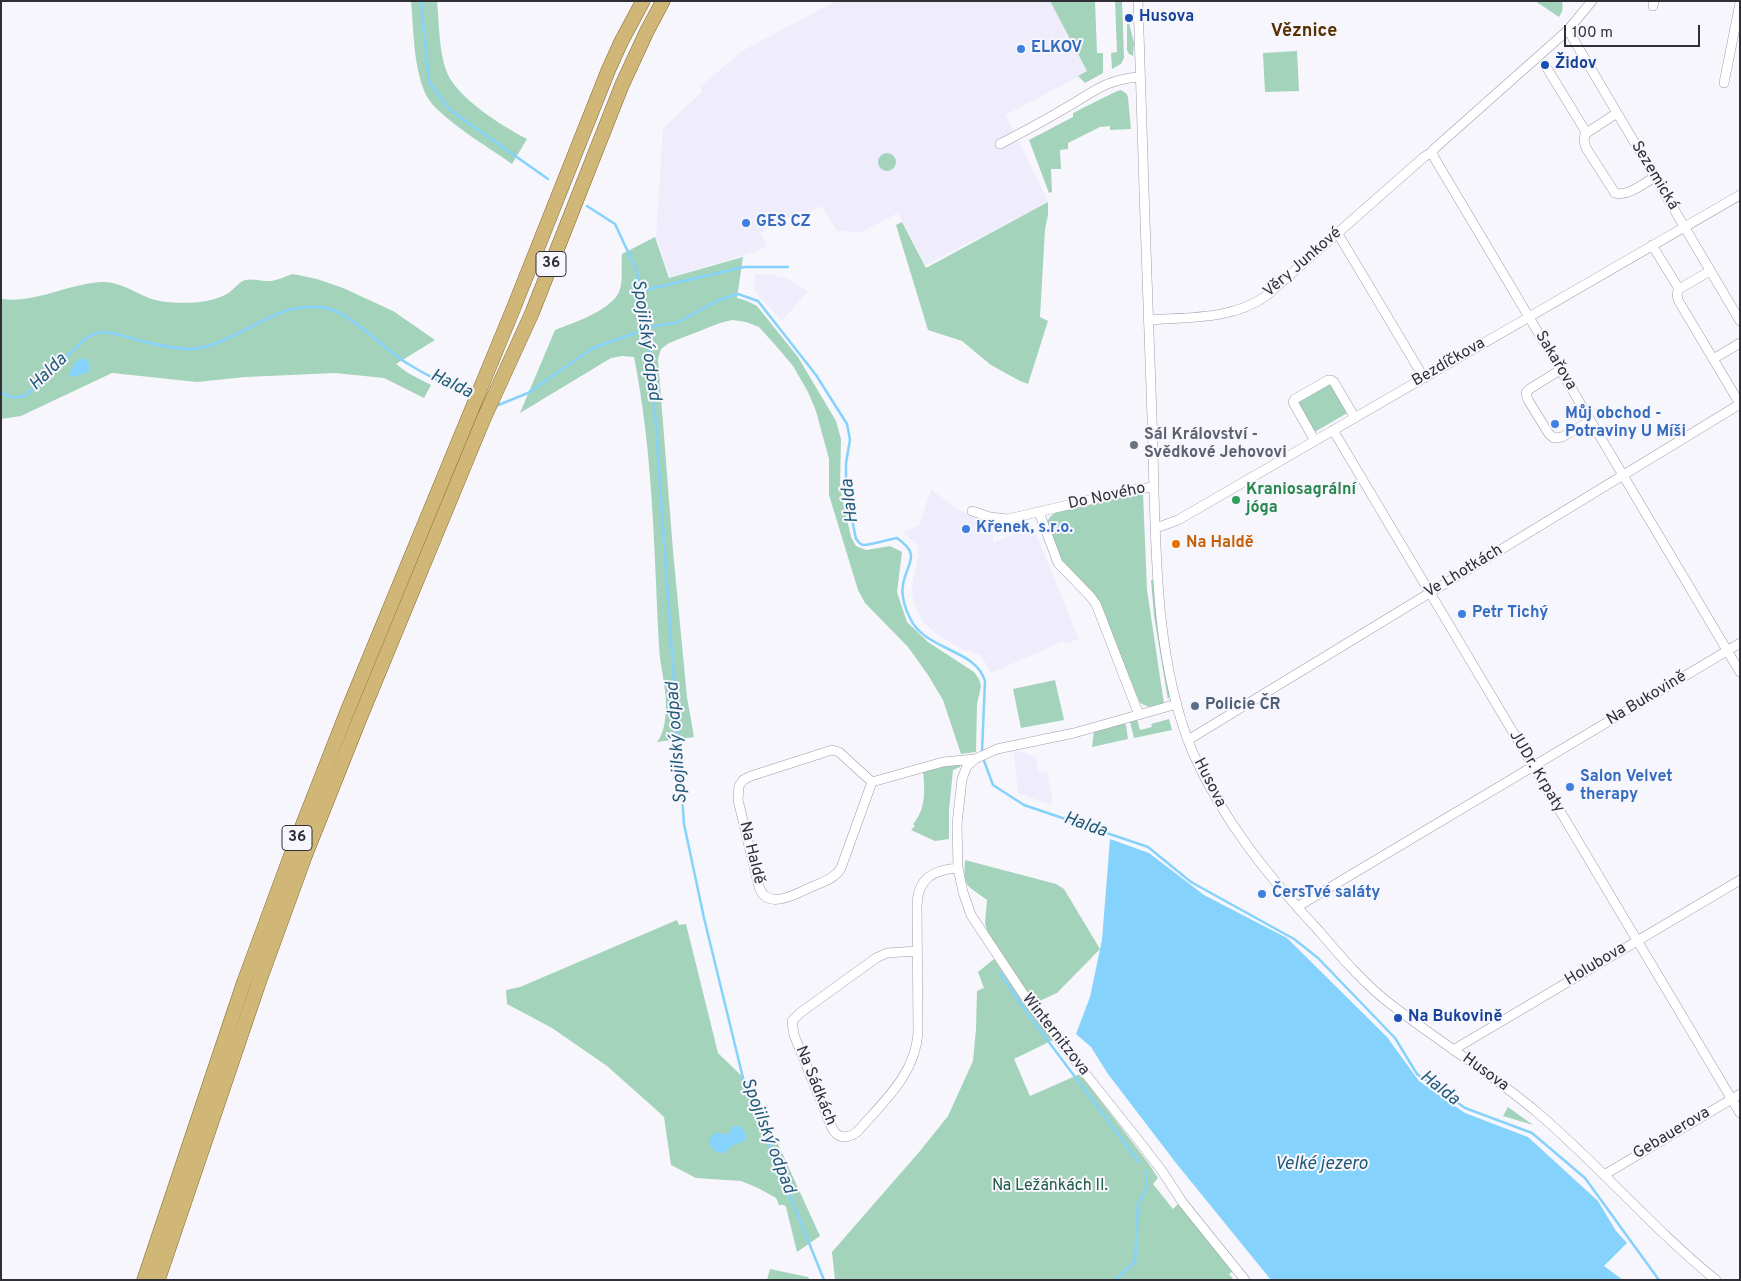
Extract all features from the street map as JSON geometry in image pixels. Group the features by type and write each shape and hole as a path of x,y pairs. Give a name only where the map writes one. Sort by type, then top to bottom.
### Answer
{"main road":[{"name":"36","path":"152,1277 244,982 294,847 347,712 471,412 608,71 643,1"},
{"name":"36","path":"152,1277 305,856 484,418 532,313 622,85 663,1"}],"street":[{"name":"Husova","path":"1138,1 1154,487 1162,628 1177,704 1188,740 1209,787 1232,826 1262,866 1349,965 1376,992 1532,1108 1604,1175 1675,1246 1716,1280"},
{"name":"Věry Junkové","path":"1148,320 1222,314 1251,305 1266,296 1432,152 1568,30 1592,1"},
{"path":"1724,83 1740,3"},
{"name":"Sezemická","path":"1568,30 1740,321"},
{"path":"1545,65 1586,132"},
{"path":"1000,144 1088,93 1126,78 1140,77"},
{"path":"1617,113 1586,132 1584,136 1585,144 1615,194 1627,193 1655,177"},
{"name":"Sakařova","path":"1432,152 1434,159 1740,672"},
{"name":"Bezdíčkova","path":"1156,528 1178,520 1740,195"},
{"path":"1338,234 1424,378"},
{"path":"1652,245 1679,289"},
{"path":"1710,271 1679,289 1677,294 1678,300 1740,404"},
{"path":"1713,359 1740,343"},
{"path":"1560,370 1528,390 1526,393 1528,400 1549,434 1554,438 1562,437 1590,421"},
{"path":"1315,441 1293,402 1328,380 1334,382 1355,418"},
{"name":"Ve Lhotkách","path":"1188,740 1740,404"},
{"name":"JUDr. Krpaty","path":"1333,430 1740,1113"},
{"name":"Do Nového","path":"972,511 1002,520 1137,489 1154,487"},
{"path":"1039,512 1060,567 1096,604 1139,715"},
{"name":"Na Bukovině","path":"1297,907 1740,643"},
{"path":"872,782 943,762 975,758 992,751 1074,734 1177,704"},
{"name":"Na Haldě","path":"832,750 839,752 872,782 841,868 837,874 785,899 772,899 764,896 759,887 738,800 738,786 743,780 832,750"},
{"name":"Winternitzova","path":"975,758 967,766 960,789 957,824 958,868 963,892 971,914 1030,1004 1162,1171 1184,1203 1245,1280"},
{"name":"Na Sádkách","path":"917,951 887,953 876,958 800,1012 792,1021 794,1035 830,1126 840,1137 850,1137 857,1132 899,1083 912,1064 917,1048 918,1033 917,898 920,886 932,874 958,868"},
{"name":"Holubova","path":"1453,1050 1740,880"},
{"name":"Gebauerova","path":"1604,1175 1740,1094"}],"shaded area":[{"path":"836,1 1050,1 1087,72 1006,115 1048,202 926,265 898,213 862,232 837,231 822,206 802,216 800,212 760,233 767,246 758,251 670,277 656,236 663,128 702,92 700,87 742,51"},
{"path":"760,274 788,279 808,291 782,321 754,291 755,275"},
{"path":"931,489 959,510 993,525 993,543 1033,527 1079,639 1066,644 1064,641 991,673 981,655 964,650 941,637 922,621 913,600 912,587 918,546 903,533 919,526"},
{"path":"1022,752 1035,757 1039,772 1047,771 1052,797 1051,805 1018,793 1014,753"}],"green space":[{"path":"411,1 437,1 442,54 446,70 459,90 493,119 527,139 512,164 452,122 432,104 426,95 416,61"},
{"path":"1050,1 1095,1 1097,53 1103,53 1103,73 1085,83 1078,76 1087,71"},
{"path":"1115,1 1122,1 1124,58 1121,64 1112,69 1111,53 1117,52"},
{"path":"1535,1 1562,1 1563,8 1559,17"},
{"path":"1129,23 1134,43 1133,56 1127,50 1127,24"},
{"path":"1297,51 1299,91 1265,92 1263,53"},
{"path":"1121,90 1127,94 1131,129 1110,130 1110,126 1100,127 1068,143 1068,149 1060,150 1061,169 1051,169 1052,192 1049,193 1029,140 1073,117 1073,113"},
{"path":"887,153 893,156 896,162 893,168 887,171 881,168 878,162 881,156"},
{"path":"1048,202 1040,317 1048,321 1028,384 991,365 962,341 928,330 896,225 902,222 926,268"},
{"path":"655,237 669,278 743,257 737,298 757,306 798,357 836,421 841,439 840,488 851,537 856,546 866,550 890,546 902,552 897,592 907,622 928,642 974,672 979,679 981,686 977,704 976,752 961,754 943,700 928,675 908,647 865,603 858,590 829,495 829,459 816,411 808,392 793,366 759,327 746,322 732,320 669,343 661,349 658,359 673,551 687,697 694,737 657,742 663,729 666,702 660,660 649,465 634,357 622,356 611,358 520,413 555,330 592,314 610,303 617,296 620,289 622,254"},
{"path":"293,274 317,279 343,288 393,311 435,340 396,364 408,373 431,385 424,398 384,378 335,373 245,377 197,382 112,373 21,416 1,419 1,299 27,299 90,283 103,282 119,285 159,301 198,302 227,294 245,280 271,281"},
{"path":"1332,384 1349,412 1313,433 1297,405 1298,402"},
{"path":"1135,493 1143,493 1147,590 1164,704 1149,707 1140,703 1096,596 1063,564 1047,522 1056,512"},
{"path":"1151,580 1153,580 1158,633 1170,694 1168,700 1154,616"},
{"path":"1055,680 1064,720 1021,728 1013,689"},
{"path":"1137,719 1140,730 1152,727 1151,724 1169,719 1172,730 1134,738 1130,722"},
{"path":"1123,723 1126,725 1128,739 1092,747 1094,731"},
{"path":"960,764 960,767 953,770 949,810 949,839 935,841 911,830 915,826 913,824 922,806 924,792 923,771 946,765"},
{"path":"965,860 1056,884 1064,889 1100,949 1057,993 1033,1004 988,934 985,923 987,900 967,884"},
{"path":"677,920 679,925 686,924 718,1053 751,1085 820,1236 797,1252 786,1207 779,1205 776,1198 741,1181 696,1178 671,1165 664,1117 607,1066 552,1028 507,1004 506,990 520,987"},
{"name":"Na Ležánkách II.","path":"994,959 1023,1002 1053,1040 1014,1059 1030,1096 1080,1074 1149,1164 1158,1178 1153,1184 1173,1209 1179,1203 1233,1271 1229,1274 1234,1280 835,1280 832,1252 948,1116 973,1061 977,991 984,988 978,972"},
{"path":"1508,1107 1533,1125 1503,1116"},
{"path":"770,1269 808,1277 810,1280 767,1280"}],"water":[{"path":"84,358 88,360 90,371 74,377 70,376 69,374 75,362"},
{"name":"Velké jezero","path":"1110,839 1149,853 1204,895 1287,938 1387,1037 1419,1081 1465,1113 1528,1137 1598,1201 1616,1231 1627,1243 1604,1266 1623,1280 1271,1280 1176,1163 1108,1074 1091,1047 1076,1034 1090,997 1102,940"},
{"path":"740,1126 746,1134 745,1141 733,1145 724,1153 717,1152 712,1148 709,1143 714,1133 725,1135 729,1133 732,1127"}],"waterway":[{"name":"Spojilský odpad","path":"421,1 429,82 450,110 548,179"},
{"name":"Spojilský odpad","path":"587,206 615,224 636,269 641,291 652,371 684,824 704,918 744,1082 824,1280"},
{"path":"641,291 744,267 788,267"},
{"name":"Halda","path":"496,406 528,393 593,348 655,326 676,323 719,300 738,294 758,301 816,375 847,424 850,440 846,463 846,489 856,539 863,545 897,538 905,544 911,554 903,585 905,606 910,618 917,629 927,637 961,655 980,670 985,681 982,752"},
{"name":"Halda","path":"1,392 12,397 25,396 85,339 93,334 107,332 168,347 200,348 284,312 297,308 316,307 327,308 337,312 421,372 472,396"},
{"name":"Halda","path":"983,758 993,785 1024,805 1148,847 1191,882 1294,939 1318,958 1395,1038 1417,1074 1465,1108 1532,1133 1585,1178 1659,1280"},
{"path":"1000,973 1027,1013 1139,1162"},
{"path":"1115,1280 1135,1262 1138,1205 1147,1187 1146,1171"}],"place":[{"name":"Husova","path":"1129,18"},
{"name":"ELKOV","path":"1021,49"},
{"name":"Židov","path":"1545,65"},
{"name":"GES CZ","path":"746,223"},
{"name":"Můj obchod - Potraviny U Míši","path":"1555,424"},
{"name":"Sál Království - Svědkové Jehovovi","path":"1134,445"},
{"name":"Kraniosagrální jóga","path":"1236,500"},
{"name":"Křenek, s.r.o.","path":"966,529"},
{"name":"Na Haldě","path":"1176,544"},
{"name":"Petr Tichý","path":"1462,614"},
{"name":"Policie ČR","path":"1195,706"},
{"name":"Salon Velvet therapy","path":"1570,787"},
{"name":"ČersTvé saláty","path":"1262,894"},
{"name":"Na Bukovině","path":"1398,1018"}],"district":[{"name":"Věznice","path":"1304,32"}]}
